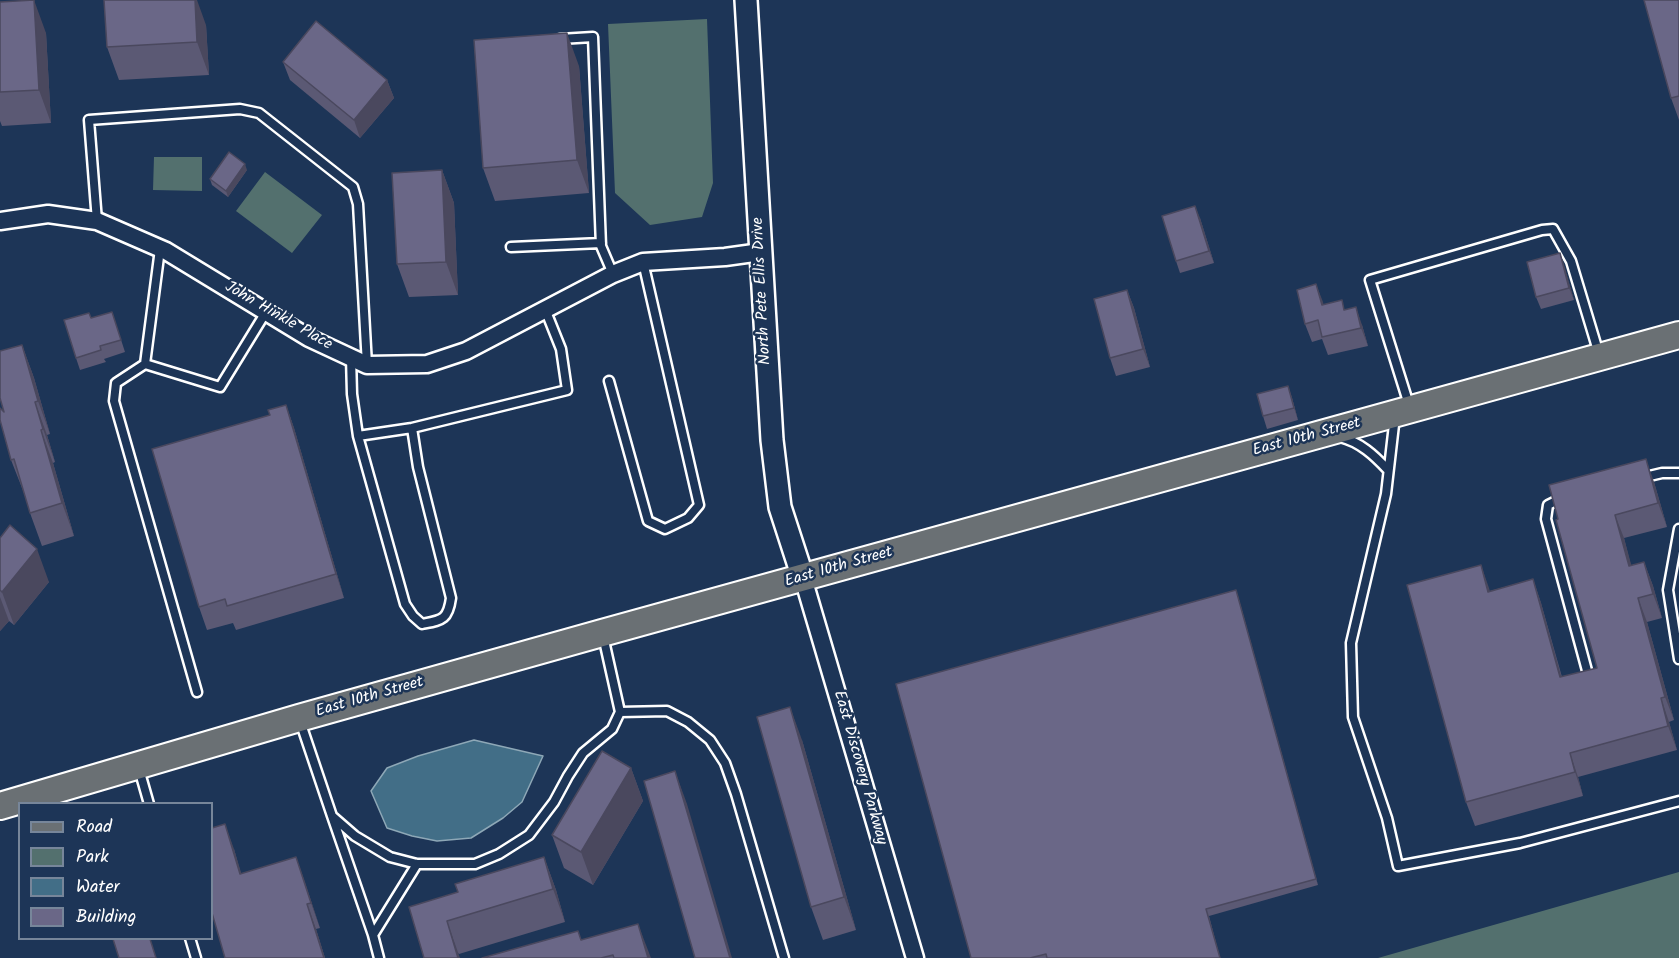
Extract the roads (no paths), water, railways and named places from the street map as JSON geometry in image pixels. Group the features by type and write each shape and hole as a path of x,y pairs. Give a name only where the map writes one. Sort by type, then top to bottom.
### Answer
{"main road":[{"name":"East 10th Street","path":"0,806 299,718 602,633 1679,335"}],"street":[{"name":"North Pete Ellis Drive","path":"746,0 774,463 780,507 803,578"},
{"name":"John Hinkle Place","path":"0,220 48,214 97,221 160,249 309,338 367,364 427,364 466,351 613,274 643,262 725,257 761,252"},
{"name":"East Discovery Parkway","path":"803,578 915,958"}],"lane":[{"path":"547,40 593,37 601,243 613,274"},
{"path":"97,221 89,120 240,109 259,113 353,187 358,204 367,364"},
{"path":"1600,357 1571,261 1553,229 1542,230 1370,280 1403,411 1351,643 1353,717 1387,818 1398,866 1520,843 1679,801"},
{"path":"511,247 601,243"},
{"path":"160,249 145,364 116,383 114,401 197,692"},
{"path":"609,381 648,521 665,529 688,518 699,504 643,262"},
{"path":"358,436 412,428 567,390 561,349 545,309"},
{"path":"145,364 220,387 266,312"},
{"path":"351,357 352,394 358,436 405,604 422,624 442,620 449,612 452,598 418,467 412,428"},
{"path":"1323,433 1354,441 1374,455 1388,470"},
{"path":"1631,481 1662,473 1679,473"},
{"path":"1568,496 1548,505 1546,519 1589,678"},
{"path":"1679,528 1668,590 1679,659"},
{"path":"332,816 355,836 390,856 417,864 476,864 499,854 529,835 554,802 583,753 612,729 620,712 602,633"},
{"path":"620,712 667,711 687,722 710,740 725,763 736,794 784,958"},
{"path":"299,718 379,958"},
{"path":"138,765 148,802"},
{"path":"373,936 417,864"},
{"path":"190,940 196,958"}],"water":[{"path":"474,740 543,756 522,802 503,818 471,838 437,841 387,828 371,791 387,768 418,756"}]}
